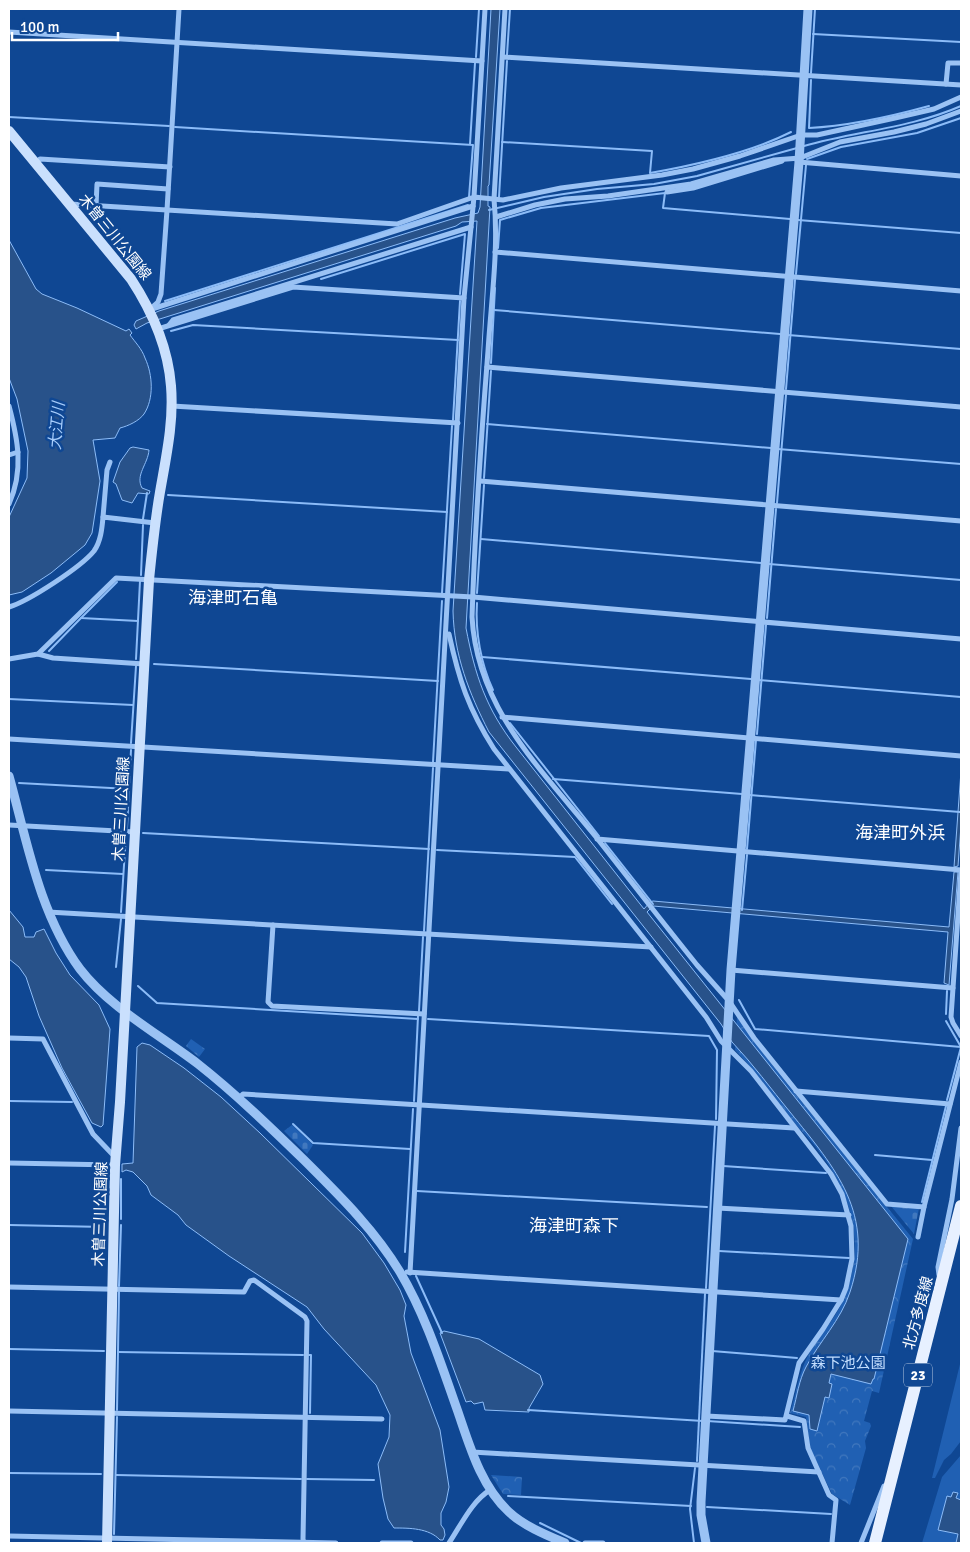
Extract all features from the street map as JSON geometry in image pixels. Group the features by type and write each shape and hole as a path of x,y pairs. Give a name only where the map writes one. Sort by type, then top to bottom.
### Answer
{"main road":[{"name":"木曽三川公園線","path":"9,131 131,279 150,311 157,326 168,366 172,406 170,433 155,523 150,580 130,916 116,1162 107,1541"},
{"name":"北方多度線","path":"875,1543 961,1206"}],"street":[{"path":"150,311 158,302 161,294 179,9"},
{"path":"410,1273 449,597 464,298 473,207 476,198 485,9"},
{"path":"505,9 494,200 496,215 495,252 472,597 473,635 476,654 489,690 514,736 652,910 729,1003 754,1038 887,1204 924,1207"},
{"path":"706,1543 701,1515 702,1465 731,970 800,158 808,9"},
{"path":"9,32 482,60"},
{"path":"503,57 961,85"},
{"path":"946,84 948,63 961,63"},
{"path":"69,204 397,224 476,198 503,200 561,188 662,175 693,169 801,136 817,135 895,118 934,108 961,97"},
{"path":"800,158 840,142 926,124 961,111"},
{"path":"496,215 565,199 608,196 692,184 774,160 800,158 961,176"},
{"path":"35,163 40,159 170,167"},
{"path":"667,192 693,188 774,165 787,159"},
{"path":"96,206 97,184 168,188"},
{"path":"150,311 473,207"},
{"path":"170,325 173,320 471,225"},
{"path":"495,252 961,291"},
{"path":"157,326 170,325 293,288 464,298"},
{"path":"487,367 961,407"},
{"path":"9,406 18,452 18,478 9,504"},
{"path":"172,406 458,423"},
{"path":"9,455 18,452"},
{"path":"9,607 39,593 81,563 94,551 99,540 107,470 110,462"},
{"path":"480,481 961,521"},
{"path":"103,517 155,523"},
{"path":"38,654 116,578 472,597 961,639"},
{"path":"447,626 458,673 473,714 494,749 706,1018 721,1041 751,1071 794,1128 813,1148 842,1194 849,1215 853,1245 849,1278 841,1300 799,1364 785,1420 706,1419"},
{"path":"9,659 38,654 53,658 145,664"},
{"path":"502,717 961,756"},
{"path":"9,740 509,769"},
{"path":"9,776 48,912 80,968 104,995 239,1098 354,1210 382,1244 415,1298 472,1452 490,1490 511,1514 565,1543"},
{"path":"9,825 135,832"},
{"path":"597,839 961,870 951,1017 961,1036"},
{"path":"48,912 651,948"},
{"path":"273,925 268,1002 272,1006 424,1014"},
{"path":"731,970 953,988"},
{"path":"9,1038 43,1039 93,1134 116,1162"},
{"path":"918,1237 961,1062"},
{"path":"796,1091 950,1104"},
{"path":"239,1098 243,1094 794,1128"},
{"path":"940,1293 938,1267 950,1212 961,1128"},
{"path":"9,1162 116,1162"},
{"path":"717,1208 849,1215"},
{"path":"399,1271 841,1300"},
{"path":"9,1287 244,1292 250,1281 254,1280 305,1317 307,1321 304,1543"},
{"path":"9,1411 382,1419"},
{"path":"787,1416 804,1421 808,1448 829,1495 836,1500 832,1543"},
{"path":"861,1543 902,1441"},
{"path":"472,1452 819,1472"},
{"path":"449,1543 473,1506 481,1496 490,1490"},
{"path":"9,1536 107,1541 336,1543"},
{"path":"382,1543 411,1543"},
{"path":"585,1543 603,1543"}],"green space":[{"name":"森下池公園","path":"737,1016 785,1081 913,1239 879,1393 872,1391 864,1421 870,1423 871,1426 865,1441 866,1448 850,1505 832,1494 810,1448 806,1417 790,1413 805,1362 840,1306 851,1277 854,1257 852,1218 838,1181 828,1163 735,1050"},
{"path":"191,1039 205,1049 199,1057 186,1046"},
{"path":"292,1125 313,1145 307,1154 284,1131"},
{"path":"891,1206 919,1208 914,1234"},
{"path":"961,1360 961,1441 944,1460 935,1478 932,1478"},
{"path":"961,1455 961,1500 956,1498 957,1493 951,1497 938,1530 959,1534 956,1543 922,1543 942,1477"},
{"path":"491,1475 522,1477 521,1495 503,1494"}],"water":[{"path":"491,9 500,9 488,186 488,206 490,207 466,628 473,661 489,705 516,747 644,909 653,901 949,927 954,872 958,872 949,985 944,983 948,932 653,906 647,912 908,1239 874,1379 871,1384 831,1374 829,1383 832,1384 829,1398 825,1397 817,1431 810,1429 809,1415 793,1411 804,1372 846,1302 857,1264 858,1239 855,1216 847,1194 836,1173 807,1133 732,1042 721,1024 489,732 475,703 464,673 456,643 453,611 477,221 462,222 456,226 147,323 136,329 134,325 136,321 159,311 455,218 478,213 480,207"},
{"name":"大江川","path":"9,240 36,289 42,294 126,331 129,329 132,333 130,335 142,352 148,365 151,379 151,394 150,401 142,417 120,428 115,438 93,440 100,481 92,533 85,545 51,573 22,592 9,595 9,517 27,478 28,451 17,399 9,378"},
{"path":"130,448 149,450 140,483 142,488 150,491 149,494 138,493 132,503 122,500 116,484 113,482 120,462"},
{"path":"961,771 961,825 958,866 954,867"},
{"path":"9,910 23,927 25,937 34,937 36,932 44,929 70,975 99,1005 110,1029 103,1125 101,1127 92,1123 62,1068 39,1016 26,977 19,967 9,959"},
{"path":"142,1043 150,1045 184,1068 221,1097 362,1233 384,1263 400,1290 406,1305 404,1316 411,1353 440,1430 449,1487 446,1502 441,1513 441,1525 445,1535 443,1540 425,1531 394,1528 388,1519 378,1464 389,1437 390,1415 376,1385 324,1329 307,1307 229,1256 186,1225 178,1215 151,1195 147,1186 133,1172 126,1170 122,1172 122,1164 133,1163 137,1047"},
{"path":"444,1331 479,1339 540,1375 543,1384 529,1408 529,1412 485,1410 483,1402 474,1404 471,1401 466,1402 440,1333"},
{"path":"953,1492 958,1493 956,1498 961,1500 961,1543 956,1543 958,1534 938,1530 947,1496 951,1497"}],"waterway":[{"path":"476,57 479,9"},
{"path":"507,55 510,9"},
{"path":"811,73 815,9"},
{"path":"813,34 961,42"},
{"path":"499,197 507,61"},
{"path":"470,144 475,63"},
{"path":"811,80 809,128 869,120 929,106"},
{"path":"804,146 923,119 961,106"},
{"path":"9,117 169,126"},
{"path":"807,159 841,147 917,133 961,118"},
{"path":"175,127 473,145 469,197"},
{"path":"502,142 652,151 650,173 704,162 740,152 791,132"},
{"path":"489,210 544,197 597,189 654,184 697,176 797,148"},
{"path":"796,274 806,165"},
{"path":"498,248 500,220 541,208 665,193 663,208 790,219"},
{"path":"165,301 468,205"},
{"path":"798,220 961,233"},
{"path":"321,279 465,234 460,294"},
{"path":"786,389 795,280"},
{"path":"491,363 495,288"},
{"path":"453,420 460,301"},
{"path":"494,310 780,334"},
{"path":"171,331 193,325 458,340"},
{"path":"788,335 961,349"},
{"path":"484,478 491,371"},
{"path":"777,503 786,395"},
{"path":"487,424 771,448"},
{"path":"442,593 452,426"},
{"path":"778,449 961,464"},
{"path":"477,593 484,485"},
{"path":"143,519 147,493"},
{"path":"168,495 447,512"},
{"path":"767,618 776,509"},
{"path":"141,575 143,525"},
{"path":"481,539 761,563"},
{"path":"769,564 961,580"},
{"path":"136,659 140,581"},
{"path":"117,582 81,618 138,621"},
{"path":"433,762 442,601"},
{"path":"477,603 480,648 485,670 493,690"},
{"path":"49,651 81,618"},
{"path":"757,734 766,625"},
{"path":"482,657 751,679"},
{"path":"154,664 438,681"},
{"path":"131,743 136,666"},
{"path":"759,680 961,697"},
{"path":"9,699 133,705"},
{"path":"510,723 599,836"},
{"path":"747,849 756,740"},
{"path":"127,828 131,750"},
{"path":"424,931 433,768"},
{"path":"553,779 742,794"},
{"path":"19,783 129,789"},
{"path":"750,795 960,812"},
{"path":"143,833 429,849"},
{"path":"121,912 126,834"},
{"path":"605,843 653,904"},
{"path":"437,850 575,857 612,904"},
{"path":"742,910 747,855"},
{"path":"46,870 123,874"},
{"path":"116,967 121,919"},
{"path":"419,1011 423,937"},
{"path":"138,986 157,1003 418,1019"},
{"path":"946,1014 947,991"},
{"path":"739,1000 755,1029 961,1047"},
{"path":"414,1101 418,1016"},
{"path":"428,1019 709,1036 717,1050 716,1119"},
{"path":"946,1021 961,1047 947,1100"},
{"path":"9,1101 72,1102"},
{"path":"922,1202 946,1106"},
{"path":"405,1252 413,1109"},
{"path":"293,1124 313,1143 410,1149"},
{"path":"706,1288 715,1126"},
{"path":"875,1155 932,1160"},
{"path":"723,1166 826,1173"},
{"path":"121,1179 121,1219"},
{"path":"417,1191 707,1207"},
{"path":"9,1225 105,1227"},
{"path":"119,1286 121,1225"},
{"path":"719,1251 849,1258"},
{"path":"416,1276 442,1333"},
{"path":"117,1410 119,1292"},
{"path":"697,1461 705,1294"},
{"path":"9,1349 104,1351"},
{"path":"712,1351 797,1358"},
{"path":"118,1352 303,1355"},
{"path":"309,1355 311,1355 310,1413"},
{"path":"528,1410 703,1421"},
{"path":"114,1534 117,1417"},
{"path":"707,1421 800,1427"},
{"path":"694,1543 690,1509 695,1468"},
{"path":"9,1473 101,1474"},
{"path":"116,1475 301,1479"},
{"path":"307,1479 374,1480"},
{"path":"508,1496 691,1506"},
{"path":"707,1507 831,1514"},
{"path":"540,1523 581,1543"}],"district":[{"name":"海津町石亀","path":"233,598"},
{"name":"海津町外浜","path":"900,833"},
{"name":"海津町森下","path":"574,1226"}]}
